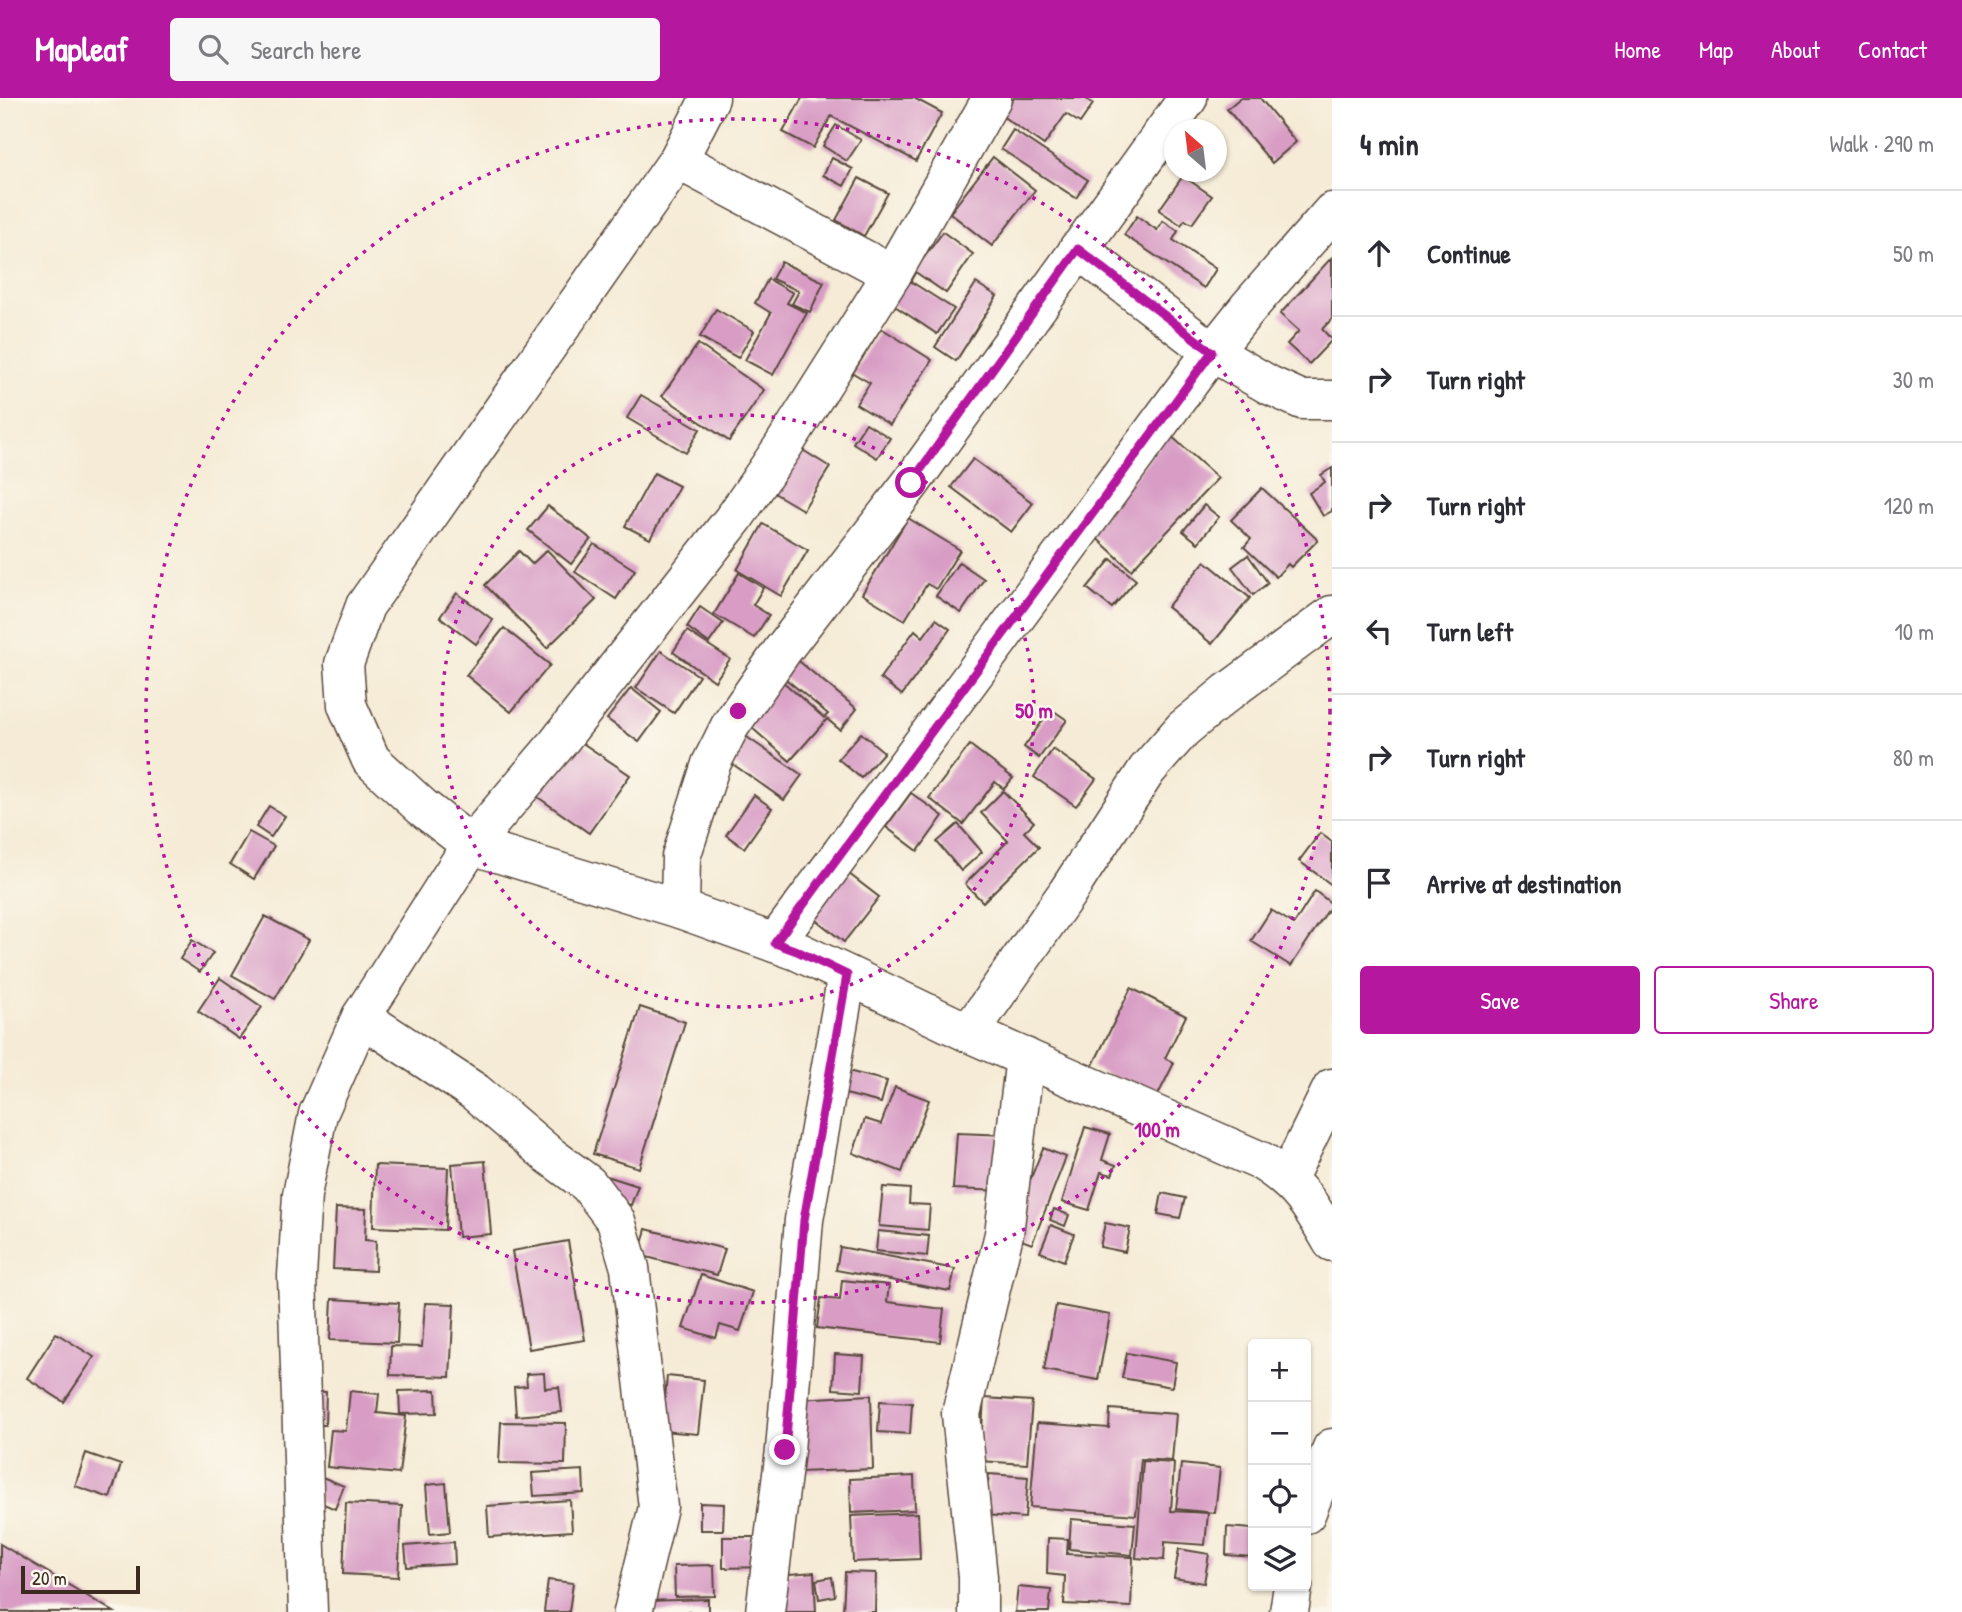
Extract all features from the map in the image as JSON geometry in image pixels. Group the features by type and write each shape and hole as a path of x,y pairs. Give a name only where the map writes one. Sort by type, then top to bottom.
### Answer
{"street":[{"path":"710,98 678,160 365,606 344,664 346,705 371,760 422,807 471,845 680,909 797,951 969,1033 1263,1162 1288,1178 1314,1210 1332,1242"},
{"path":"308,1612 297,1276 302,1195 318,1114 361,1017 471,845 557,744 735,517 892,274 992,98"},
{"path":"680,909 681,857 711,764 730,726 782,651 911,483 1188,98"},
{"path":"678,160 892,274"},
{"path":"775,943 1212,352 1332,212"},
{"path":"1078,249 1212,352 1269,385 1302,400 1332,400"},
{"path":"969,1033 1067,893 1147,769 1183,729 1332,615"},
{"path":"765,1612 785,1450 804,1220 847,975"},
{"path":"361,1017 475,1092 549,1155 588,1184 616,1221 630,1268 657,1507 633,1612"},
{"path":"978,1612 978,1577 961,1414 1004,1234 1025,1057"},
{"path":"1288,1178 1332,1088"},
{"path":"1311,1501 1332,1448"},
{"path":"1289,1612 1292,1591"}],"building":[{"path":"802,98 914,98 942,113 916,161 831,116 813,148 783,132"},
{"path":"1014,98 1085,98 1093,104 1080,123 1066,114 1044,145 1002,116"},
{"path":"1240,98 1260,98 1296,142 1272,163 1227,109"},
{"path":"836,125 861,140 847,161 823,146"},
{"path":"1013,130 1088,180 1076,198 1001,149"},
{"path":"993,157 1035,190 992,246 950,213"},
{"path":"832,158 853,169 844,186 823,175"},
{"path":"859,178 888,193 864,236 836,220"},
{"path":"1179,182 1192,182 1212,196 1192,224 1185,220 1181,225 1159,210"},
{"path":"1137,216 1157,230 1163,221 1178,231 1173,240 1216,269 1204,288 1124,235"},
{"path":"943,232 973,254 946,293 914,271"},
{"path":"1332,257 1332,319 1322,329 1332,340 1309,364 1287,344 1299,331 1280,314"},
{"path":"781,262 824,282 810,312 792,304 799,291 772,279"},
{"path":"899,274 954,309 937,334 883,298"},
{"path":"768,279 793,293 787,303 807,313 773,375 745,360 771,313 755,303"},
{"path":"976,283 997,296 956,361 935,347"},
{"path":"716,309 754,331 738,358 700,337"},
{"path":"881,328 932,360 890,425 856,404 870,383 853,373"},
{"path":"698,344 764,390 729,441 662,396"},
{"path":"641,395 700,429 686,453 627,418"},
{"path":"866,423 890,438 877,458 853,443"},
{"path":"1169,434 1218,478 1131,570 1090,532"},
{"path":"801,449 830,467 803,510 774,493"},
{"path":"973,459 1033,503 1011,532 951,487"},
{"path":"1332,468 1332,511 1323,516 1309,493 1325,482 1321,475"},
{"path":"654,473 679,486 650,539 625,526"},
{"path":"1262,488 1318,540 1291,567 1288,564 1276,577 1244,547 1251,539 1231,520"},
{"path":"1204,505 1219,517 1198,543 1183,531"},
{"path":"548,506 591,539 571,564 528,530"},
{"path":"908,518 960,550 936,589 927,584 905,620 862,594"},
{"path":"763,524 808,550 781,596 737,570"},
{"path":"594,544 635,570 616,599 575,572"},
{"path":"547,550 596,600 547,648 485,585 519,551 532,564"},
{"path":"1248,555 1268,583 1253,595 1232,567"},
{"path":"1111,559 1136,580 1112,608 1087,588"},
{"path":"1205,561 1250,598 1212,644 1167,607"},
{"path":"959,562 984,579 961,613 936,596"},
{"path":"739,573 763,588 753,605 769,615 754,638 714,614"},
{"path":"457,593 493,620 476,644 440,617"},
{"path":"700,607 723,623 709,643 687,627"},
{"path":"936,619 950,629 902,695 880,678 915,630 923,637"},
{"path":"504,628 550,665 511,712 466,675"},
{"path":"687,631 730,659 715,681 673,652"},
{"path":"661,651 699,676 674,713 636,688"},
{"path":"789,653 857,709 840,730 827,719 790,761 744,721 781,680 824,718 828,714 775,670"},
{"path":"631,688 661,712 639,742 607,719"},
{"path":"1051,709 1067,720 1039,758 1024,747"},
{"path":"741,733 802,775 784,800 724,758"},
{"path":"861,733 884,752 861,778 838,759"},
{"path":"572,736 630,775 589,833 532,793"},
{"path":"970,745 1013,778 1004,789 995,782 963,824 929,798"},
{"path":"1053,749 1096,779 1076,806 1034,777"},
{"path":"1003,791 1034,822 1024,832 1039,847 983,902 965,884 1008,841 981,813"},
{"path":"911,793 943,816 918,851 886,827"},
{"path":"754,795 772,808 744,848 726,835"},
{"path":"269,806 285,816 271,837 256,827"},
{"path":"958,824 982,852 961,871 937,842"},
{"path":"249,832 274,846 254,879 230,864"},
{"path":"1320,833 1332,842 1332,885 1299,861"},
{"path":"840,867 879,897 844,942 805,911"},
{"path":"1315,891 1332,904 1291,966 1251,941 1271,910 1294,924"},
{"path":"265,916 309,940 275,999 232,975"},
{"path":"192,940 213,953 200,972 180,959"},
{"path":"220,978 262,1007 239,1039 198,1011"},
{"path":"1131,988 1186,1016 1165,1058 1174,1063 1156,1099 1092,1067"},
{"path":"640,1007 685,1022 639,1168 593,1154"},
{"path":"836,1068 887,1081 881,1103 830,1090"},
{"path":"895,1087 929,1100 902,1172 853,1153 865,1119 881,1124"},
{"path":"1085,1127 1110,1134 1102,1160 1116,1165 1112,1175 1101,1172 1089,1210 1062,1202"},
{"path":"957,1133 1007,1135 1004,1191 953,1189"},
{"path":"1043,1148 1066,1157 1032,1244 1008,1235"},
{"path":"485,1161 491,1234 458,1237 452,1164"},
{"path":"375,1165 448,1168 445,1230 373,1227"},
{"path":"607,1176 638,1186 631,1205 601,1196"},
{"path":"883,1187 910,1189 909,1204 930,1205 928,1230 879,1226"},
{"path":"1162,1193 1185,1198 1180,1218 1158,1214"},
{"path":"336,1208 366,1209 365,1240 376,1241 375,1271 333,1269"},
{"path":"1054,1209 1069,1215 1065,1226 1050,1220"},
{"path":"1105,1223 1130,1228 1125,1252 1100,1247"},
{"path":"1051,1225 1074,1234 1064,1261 1040,1252"},
{"path":"646,1229 725,1249 717,1275 639,1255"},
{"path":"878,1231 929,1236 927,1256 876,1251"},
{"path":"568,1241 585,1340 529,1349 512,1251"},
{"path":"840,1247 955,1269 950,1291 836,1270"},
{"path":"701,1275 753,1292 740,1331 720,1325 716,1338 683,1328"},
{"path":"842,1280 889,1285 887,1302 944,1309 940,1342 817,1328 821,1298 840,1300"},
{"path":"332,1299 399,1303 397,1343 330,1340"},
{"path":"425,1303 454,1304 450,1377 390,1375 391,1346 422,1347"},
{"path":"1056,1305 1110,1315 1098,1380 1044,1370"},
{"path":"56,1333 94,1357 64,1402 27,1378"},
{"path":"1127,1353 1176,1362 1172,1387 1122,1378"},
{"path":"835,1354 864,1356 862,1391 833,1389"},
{"path":"544,1373 545,1388 559,1387 562,1412 516,1416 514,1387 527,1386 526,1374"},
{"path":"667,1376 704,1380 698,1434 662,1431"},
{"path":"436,1390 437,1413 400,1414 399,1391"},
{"path":"308,1391 326,1392 325,1425 307,1425"},
{"path":"350,1391 379,1394 377,1413 406,1416 399,1474 327,1467 331,1430 346,1431"},
{"path":"871,1395 873,1469 800,1472 798,1399"},
{"path":"984,1398 1032,1401 1027,1464 980,1461"},
{"path":"880,1401 912,1403 910,1434 878,1432"},
{"path":"1110,1409 1176,1414 1172,1461 1141,1459 1136,1515 1030,1507 1037,1423 1109,1428"},
{"path":"501,1422 566,1423 565,1464 499,1463"},
{"path":"86,1453 121,1465 110,1498 75,1486"},
{"path":"1143,1461 1174,1463 1171,1511 1208,1513 1205,1545 1165,1542 1164,1560 1136,1558"},
{"path":"1181,1464 1220,1468 1215,1513 1176,1509"},
{"path":"583,1470 584,1493 534,1496 532,1473"},
{"path":"989,1474 1028,1477 1025,1518 985,1515"},
{"path":"320,1476 344,1486 335,1509 310,1498"},
{"path":"914,1476 915,1510 851,1513 850,1479"},
{"path":"446,1483 450,1532 430,1534 426,1485"},
{"path":"570,1500 572,1531 489,1537 487,1506"},
{"path":"346,1503 402,1506 398,1577 343,1574"},
{"path":"700,1503 724,1504 723,1530 700,1530"},
{"path":"918,1513 920,1559 853,1562 851,1516"},
{"path":"1071,1519 1135,1524 1132,1555 1069,1549"},
{"path":"1227,1527 1248,1529 1248,1557 1226,1555"},
{"path":"723,1537 764,1537 764,1567 723,1568"},
{"path":"1048,1538 1068,1539 1067,1554 1133,1557 1131,1607 1064,1604 1065,1576 1047,1574"},
{"path":"454,1542 455,1564 407,1567 405,1546"},
{"path":"0,1544 114,1612 0,1612"},
{"path":"1179,1549 1209,1554 1204,1583 1174,1578"},
{"path":"714,1565 715,1596 675,1597 674,1566"},
{"path":"814,1572 816,1612 779,1612 777,1575"},
{"path":"845,1572 876,1573 875,1612 843,1612"},
{"path":"832,1577 835,1596 819,1599 816,1580"},
{"path":"548,1580 573,1583 569,1612 544,1612"},
{"path":"1018,1587 1051,1590 1049,1612 1015,1612"},
{"path":"708,1599 708,1612 645,1612 645,1601"}],"route":[{"path":"785,1450 804,1220 847,975 775,943 1212,352 1078,249 911,483"}]}
